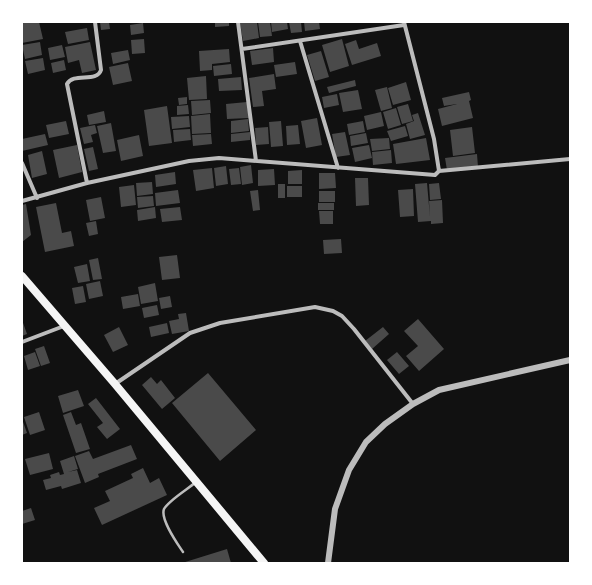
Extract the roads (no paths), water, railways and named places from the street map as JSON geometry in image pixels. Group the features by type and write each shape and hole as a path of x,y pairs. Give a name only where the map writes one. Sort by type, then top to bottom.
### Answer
{"highway":[{"path":"22,276 115,384 264,563"}],"street":[{"path":"87,183 67,84 72,79 96,76 100,73 101,70 95,22"},
{"path":"238,22 256,161"},
{"path":"242,49 300,41 404,23 434,139 438,171"},
{"path":"300,41 338,168"},
{"path":"22,201 87,183 198,160 218,158 430,175 435,175 438,171 570,159"},
{"path":"22,163 37,198"},
{"path":"115,384 190,333 220,323 315,307 333,311 342,316 354,328 412,404"},
{"path":"22,342 64,326"},
{"path":"328,563 335,509 349,470 366,442 385,424 412,404 439,390 570,360"}],"lane":[{"path":"183,552 165,522 163,513 164,508 196,482"}]}
